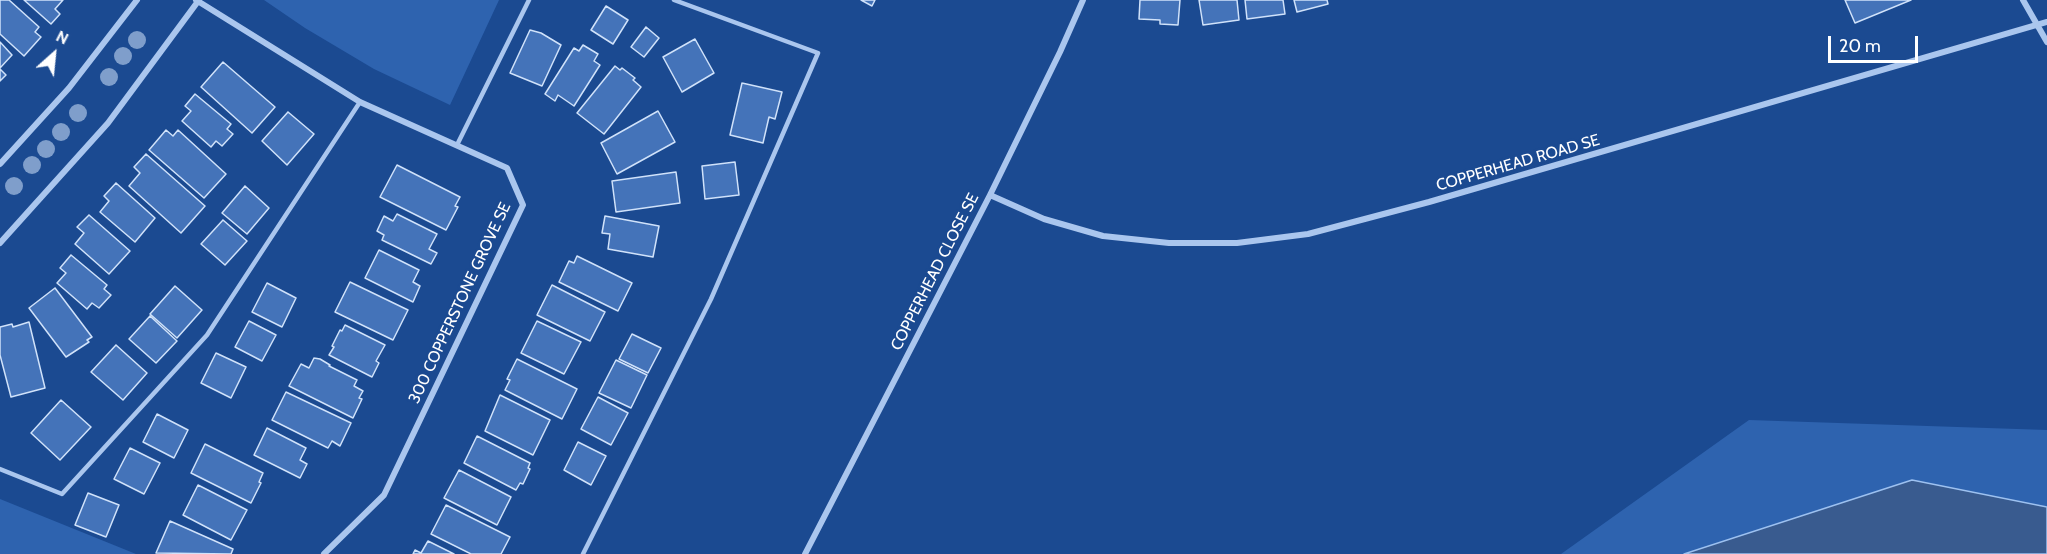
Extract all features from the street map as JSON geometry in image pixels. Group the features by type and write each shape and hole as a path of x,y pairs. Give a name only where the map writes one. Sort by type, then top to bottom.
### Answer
{"street":[{"path":"0,164 69,88 137,0"},
{"name":"COPPERHEAD CLOSE SE","path":"805,554 990,195 1083,0"},
{"path":"2023,0 2047,42"},
{"path":"0,243 108,123 198,1"},
{"name":"300 COPPERSTONE GROVE SE","path":"198,1 360,102 507,168 523,205 384,495 324,554"},
{"name":"COPPERHEAD ROAD SE","path":"990,195 1044,219 1103,236 1169,243 1237,243 1308,234 1429,202 2047,22"}],"lane":[{"path":"457,145 529,0"},
{"path":"583,554 711,299 818,52 674,0"},
{"path":"0,469 62,494 207,335 360,102"}],"shaded area":[{"path":"264,0 499,0 450,105 374,69 305,28"},
{"path":"1749,420 2047,430 2047,554 1561,554"},
{"path":"1912,480 2047,507 2047,554 1684,554"},
{"path":"0,499 136,554 0,554"}],"building":[{"path":"0,0 9,0 39,27 35,32 41,37 24,56 0,34"},
{"path":"24,0 63,0 55,9 60,14 51,24"},
{"path":"861,0 875,0 872,6"},
{"path":"1140,0 1180,0 1178,25 1160,24 1160,20 1139,19"},
{"path":"1199,0 1237,0 1239,20 1203,25"},
{"path":"1245,0 1283,0 1285,14 1247,19"},
{"path":"1294,0 1327,0 1328,4 1297,12"},
{"path":"1845,0 1911,0 1855,23"},
{"path":"606,6 628,20 613,44 591,30"},
{"path":"646,27 659,38 644,57 631,47"},
{"path":"530,30 541,33 561,45 542,86 510,73"},
{"path":"695,39 714,73 682,92 663,57"},
{"path":"0,42 12,55 0,68"},
{"path":"583,45 598,54 594,61 600,65 574,106 558,95 555,101 545,94 574,48 579,51"},
{"path":"223,62 275,107 252,133 201,87"},
{"path":"615,66 620,70 622,68 635,78 633,80 641,87 604,134 577,113"},
{"path":"0,69 6,75 0,81"},
{"path":"742,83 782,92 775,119 769,117 763,143 730,135"},
{"path":"195,94 231,124 227,129 233,134 222,146 216,141 211,147 182,121 191,111 185,106"},
{"path":"658,111 675,142 617,174 601,143"},
{"path":"288,112 314,134 287,165 262,141"},
{"path":"166,130 173,136 178,130 226,174 204,198 149,150"},
{"path":"146,154 205,206 181,233 129,186 140,173 134,167"},
{"path":"735,162 739,195 705,199 702,166"},
{"path":"397,165 460,197 455,206 458,207 446,230 380,197"},
{"path":"676,172 680,203 616,212 612,181"},
{"path":"116,183 155,218 135,242 100,212 109,201 104,196"},
{"path":"245,186 269,208 247,234 222,213"},
{"path":"397,214 437,234 429,249 437,253 431,264 382,240 384,235 377,231 384,216 393,221"},
{"path":"89,215 130,251 109,274 75,244 84,233 77,227"},
{"path":"605,216 659,226 653,257 608,249 610,234 602,233"},
{"path":"223,220 247,241 225,265 201,244"},
{"path":"379,250 419,270 413,282 420,286 413,302 365,278"},
{"path":"71,255 107,285 104,289 111,295 99,308 92,303 87,309 57,283 66,273 60,268"},
{"path":"577,256 632,283 618,311 559,282 569,261 574,263"},
{"path":"350,282 408,310 393,340 335,312"},
{"path":"267,283 296,298 282,327 252,312"},
{"path":"552,285 605,312 590,341 537,315"},
{"path":"175,286 202,310 177,338 150,314"},
{"path":"55,288 92,337 87,340 89,342 66,357 29,308"},
{"path":"150,316 177,341 156,363 129,339"},
{"path":"249,321 276,335 262,361 235,347"},
{"path":"537,321 581,342 564,374 521,353"},
{"path":"29,322 45,388 11,397 0,355 0,327 12,324 13,327"},
{"path":"345,325 385,345 376,361 379,363 372,377 329,355 340,330 342,331"},
{"path":"632,334 661,348 648,373 619,359"},
{"path":"116,345 147,373 123,400 91,372"},
{"path":"216,353 246,367 231,398 201,383"},
{"path":"314,358 320,359 357,380 354,386 363,391 359,398 362,399 353,418 289,386 301,364 309,368"},
{"path":"517,359 577,389 562,419 505,390 510,380 507,379"},
{"path":"616,360 647,375 631,408 599,393"},
{"path":"286,392 351,423 340,446 332,441 328,448 272,420"},
{"path":"500,395 550,420 533,455 485,431"},
{"path":"598,397 628,413 611,445 581,429"},
{"path":"61,400 91,427 60,460 31,433"},
{"path":"157,414 188,430 174,458 143,442"},
{"path":"267,428 306,448 300,460 307,464 300,478 254,455"},
{"path":"477,436 530,463 528,468 530,469 523,484 520,483 516,490 464,463"},
{"path":"578,442 606,456 591,485 564,470"},
{"path":"205,444 263,473 259,482 261,483 251,503 191,473"},
{"path":"130,448 160,463 144,494 114,479"},
{"path":"459,470 511,497 497,525 444,498"},
{"path":"198,485 247,510 231,540 183,515"},
{"path":"88,493 119,505 106,537 75,525"},
{"path":"446,505 510,537 501,554 471,554 431,534"},
{"path":"170,521 233,549 231,554 156,553"},
{"path":"428,541 454,554 413,554 415,550 421,553"}]}
